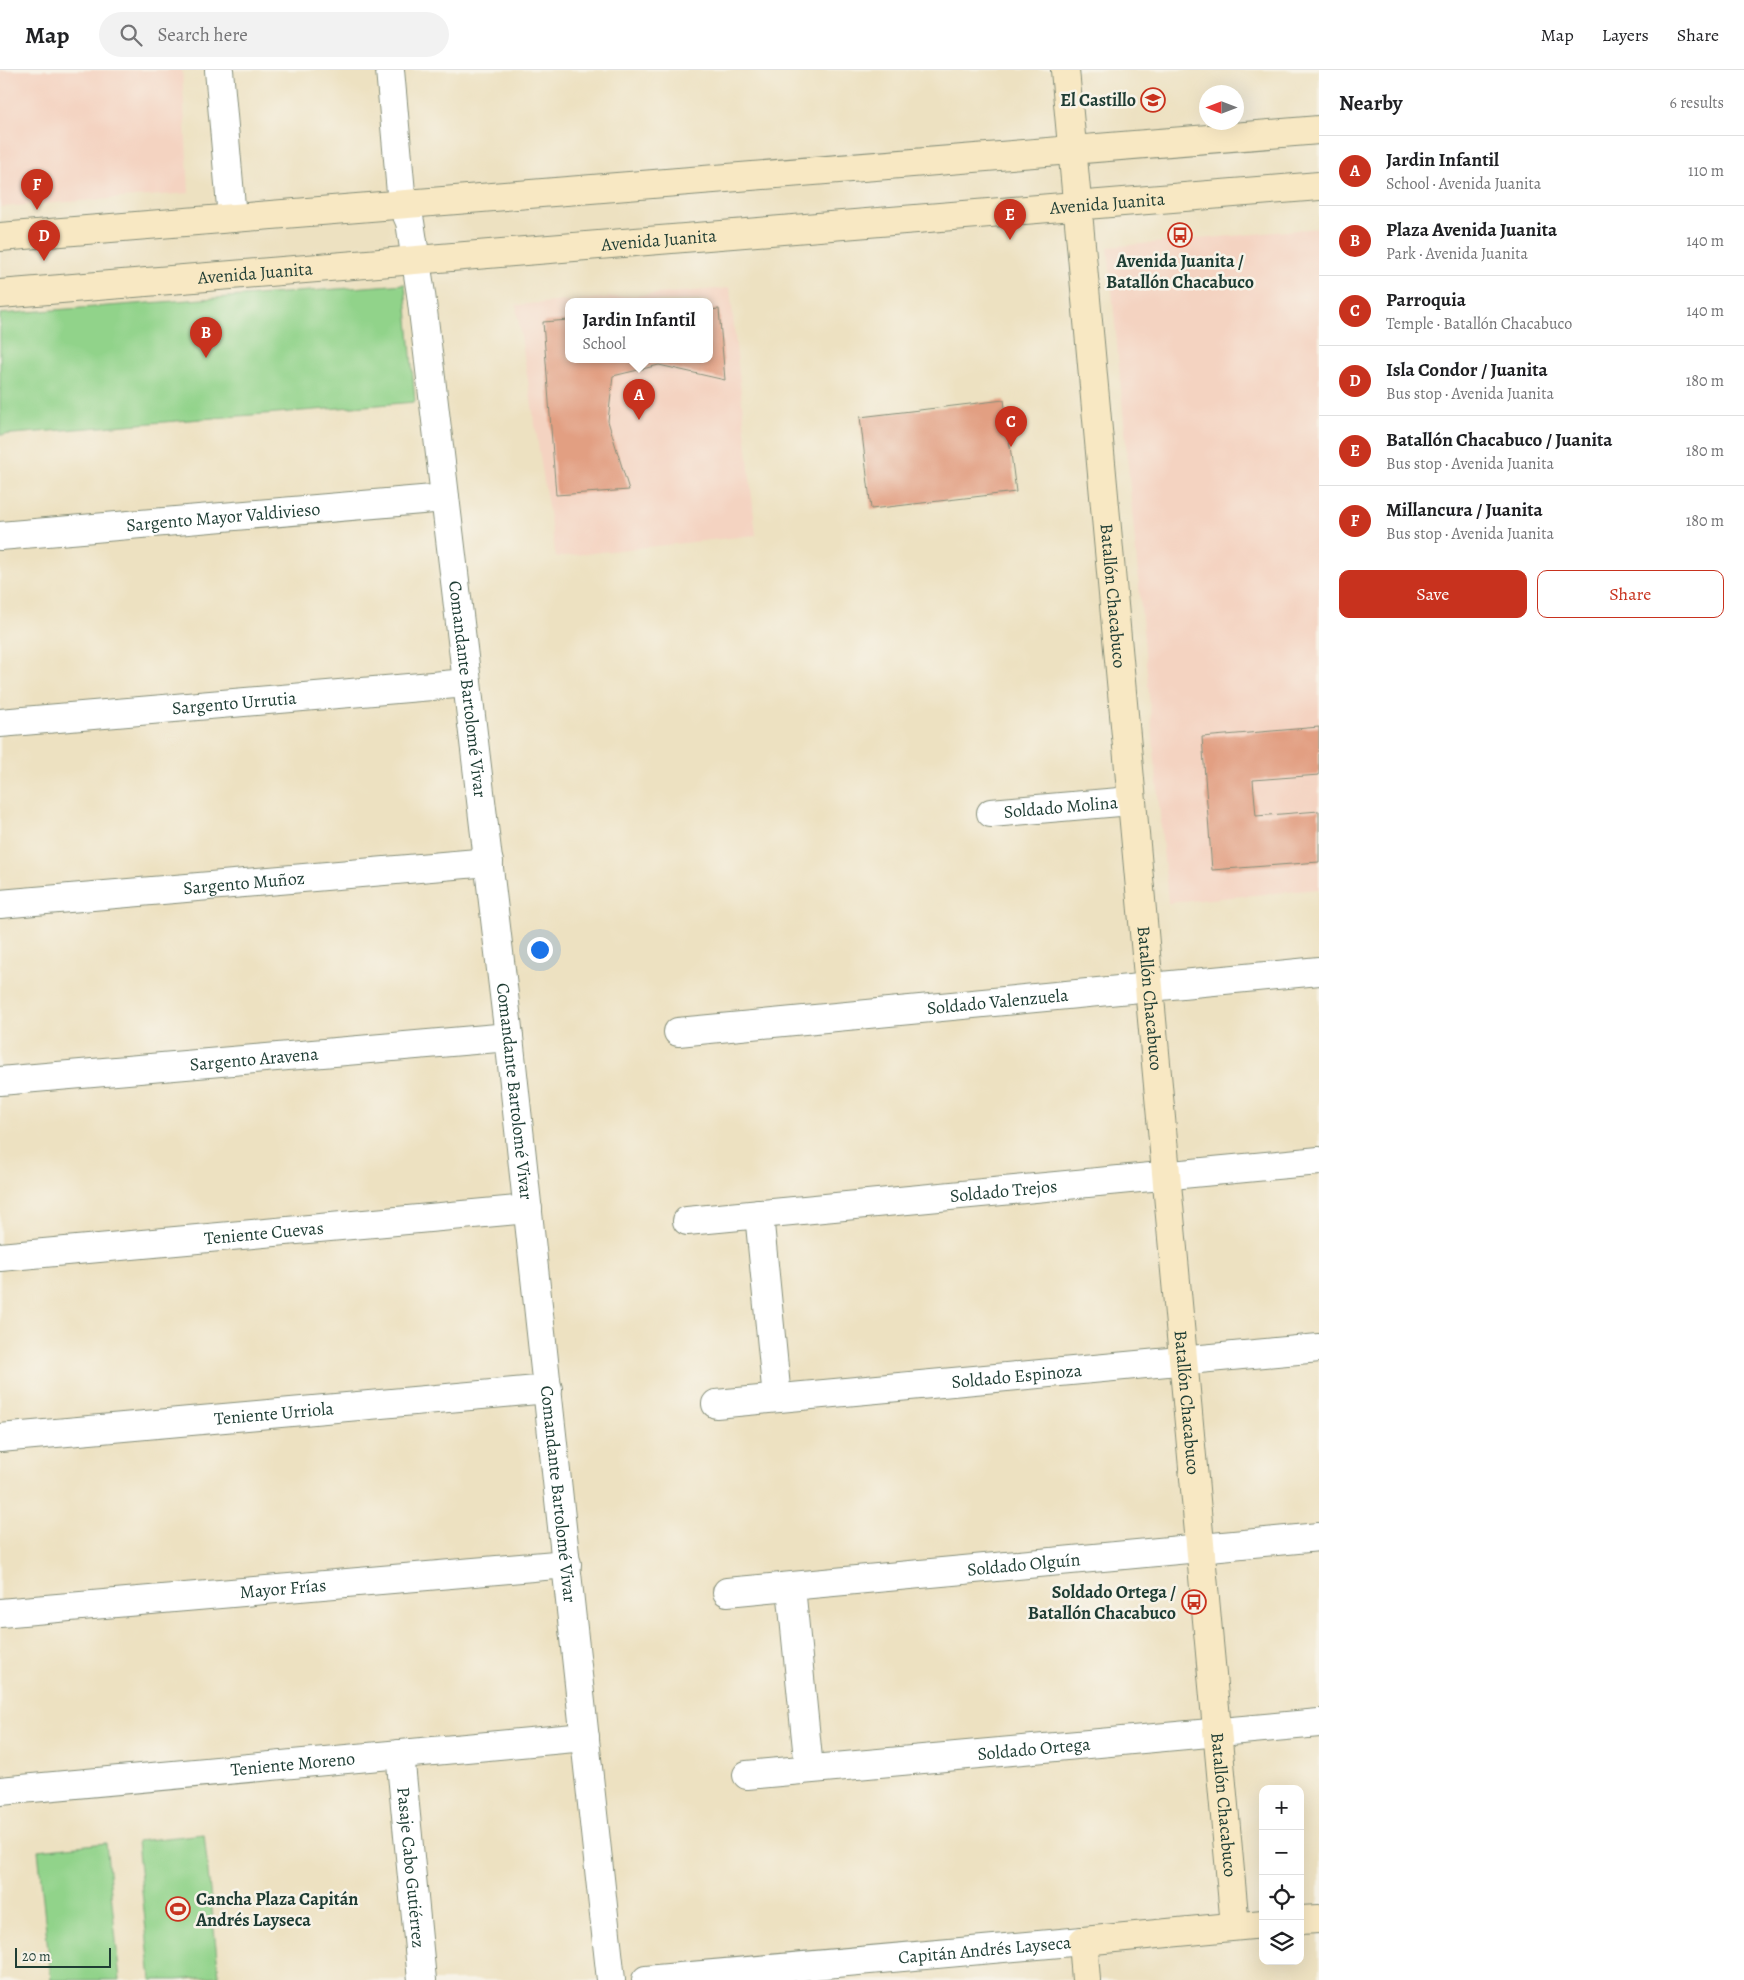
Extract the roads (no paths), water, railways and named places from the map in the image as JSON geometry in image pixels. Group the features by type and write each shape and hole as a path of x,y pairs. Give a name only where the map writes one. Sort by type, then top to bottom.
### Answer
{"street":[{"path":"218,70 232,218"},
{"name":"Comandante Bartolomé Vivar","path":"390,70 402,204 410,222 416,261 489,862 548,1388 611,1980"},
{"name":"Batallón Chacabuco","path":"1065,70 1235,1926"},
{"path":"0,237 1319,130"},
{"name":"Avenida Juanita","path":"0,294 416,261 1077,204 1319,186"},
{"name":"Sargento Mayor Valdivieso","path":"0,536 445,498"},
{"name":"Sargento Urrutia","path":"0,723 467,683"},
{"name":"Soldado Molina","path":"991,813 1132,801"},
{"name":"Sargento Muñoz","path":"0,904 489,862"},
{"name":"Soldado Valenzuela","path":"678,1032 1319,971"},
{"name":"Sargento Aravena","path":"0,1081 509,1037"},
{"name":"Soldado Trejos","path":"687,1221 1319,1161"},
{"name":"Teniente Cuevas","path":"0,1257 528,1209"},
{"path":"759,1214 777,1398"},
{"name":"Soldado Espinoza","path":"716,1404 1319,1348"},
{"name":"Teniente Urriola","path":"0,1438 548,1388"},
{"name":"Soldado Olguín","path":"728,1592 1319,1537"},
{"name":"Mayor Frías","path":"0,1613 566,1564"},
{"path":"791,1586 809,1769"},
{"name":"Soldado Ortega","path":"747,1775 1319,1723"},
{"name":"Teniente Moreno","path":"0,1791 585,1737"},
{"name":"Pasaje Cabo Gutiérrez","path":"400,1754 422,1980"},
{"path":"1304,1920 1319,1918"},
{"name":"Capitán Andrés Layseca","path":"646,1980 1259,1924"},
{"path":"1083,1941 1086,1980"}],"place":[{"name":"El Castillo","path":"1153,100"},
{"name":"Millancura / Juanita","path":"37,210"},
{"name":"Avenida Juanita / Batallón Chacabuco","path":"1180,235"},
{"name":"Batallón Chacabuco / Juanita","path":"1010,240"},
{"name":"Isla Condor / Juanita","path":"44,261"},
{"name":"Plaza Avenida Juanita","path":"206,358"},
{"name":"Jardin Infantil","path":"639,420"},
{"name":"Parroquia","path":"1011,447"},
{"name":"Soldado Ortega / Batallón Chacabuco","path":"1194,1602"},
{"name":"Cancha Plaza Capitán Andrés Layseca","path":"178,1909"}]}
